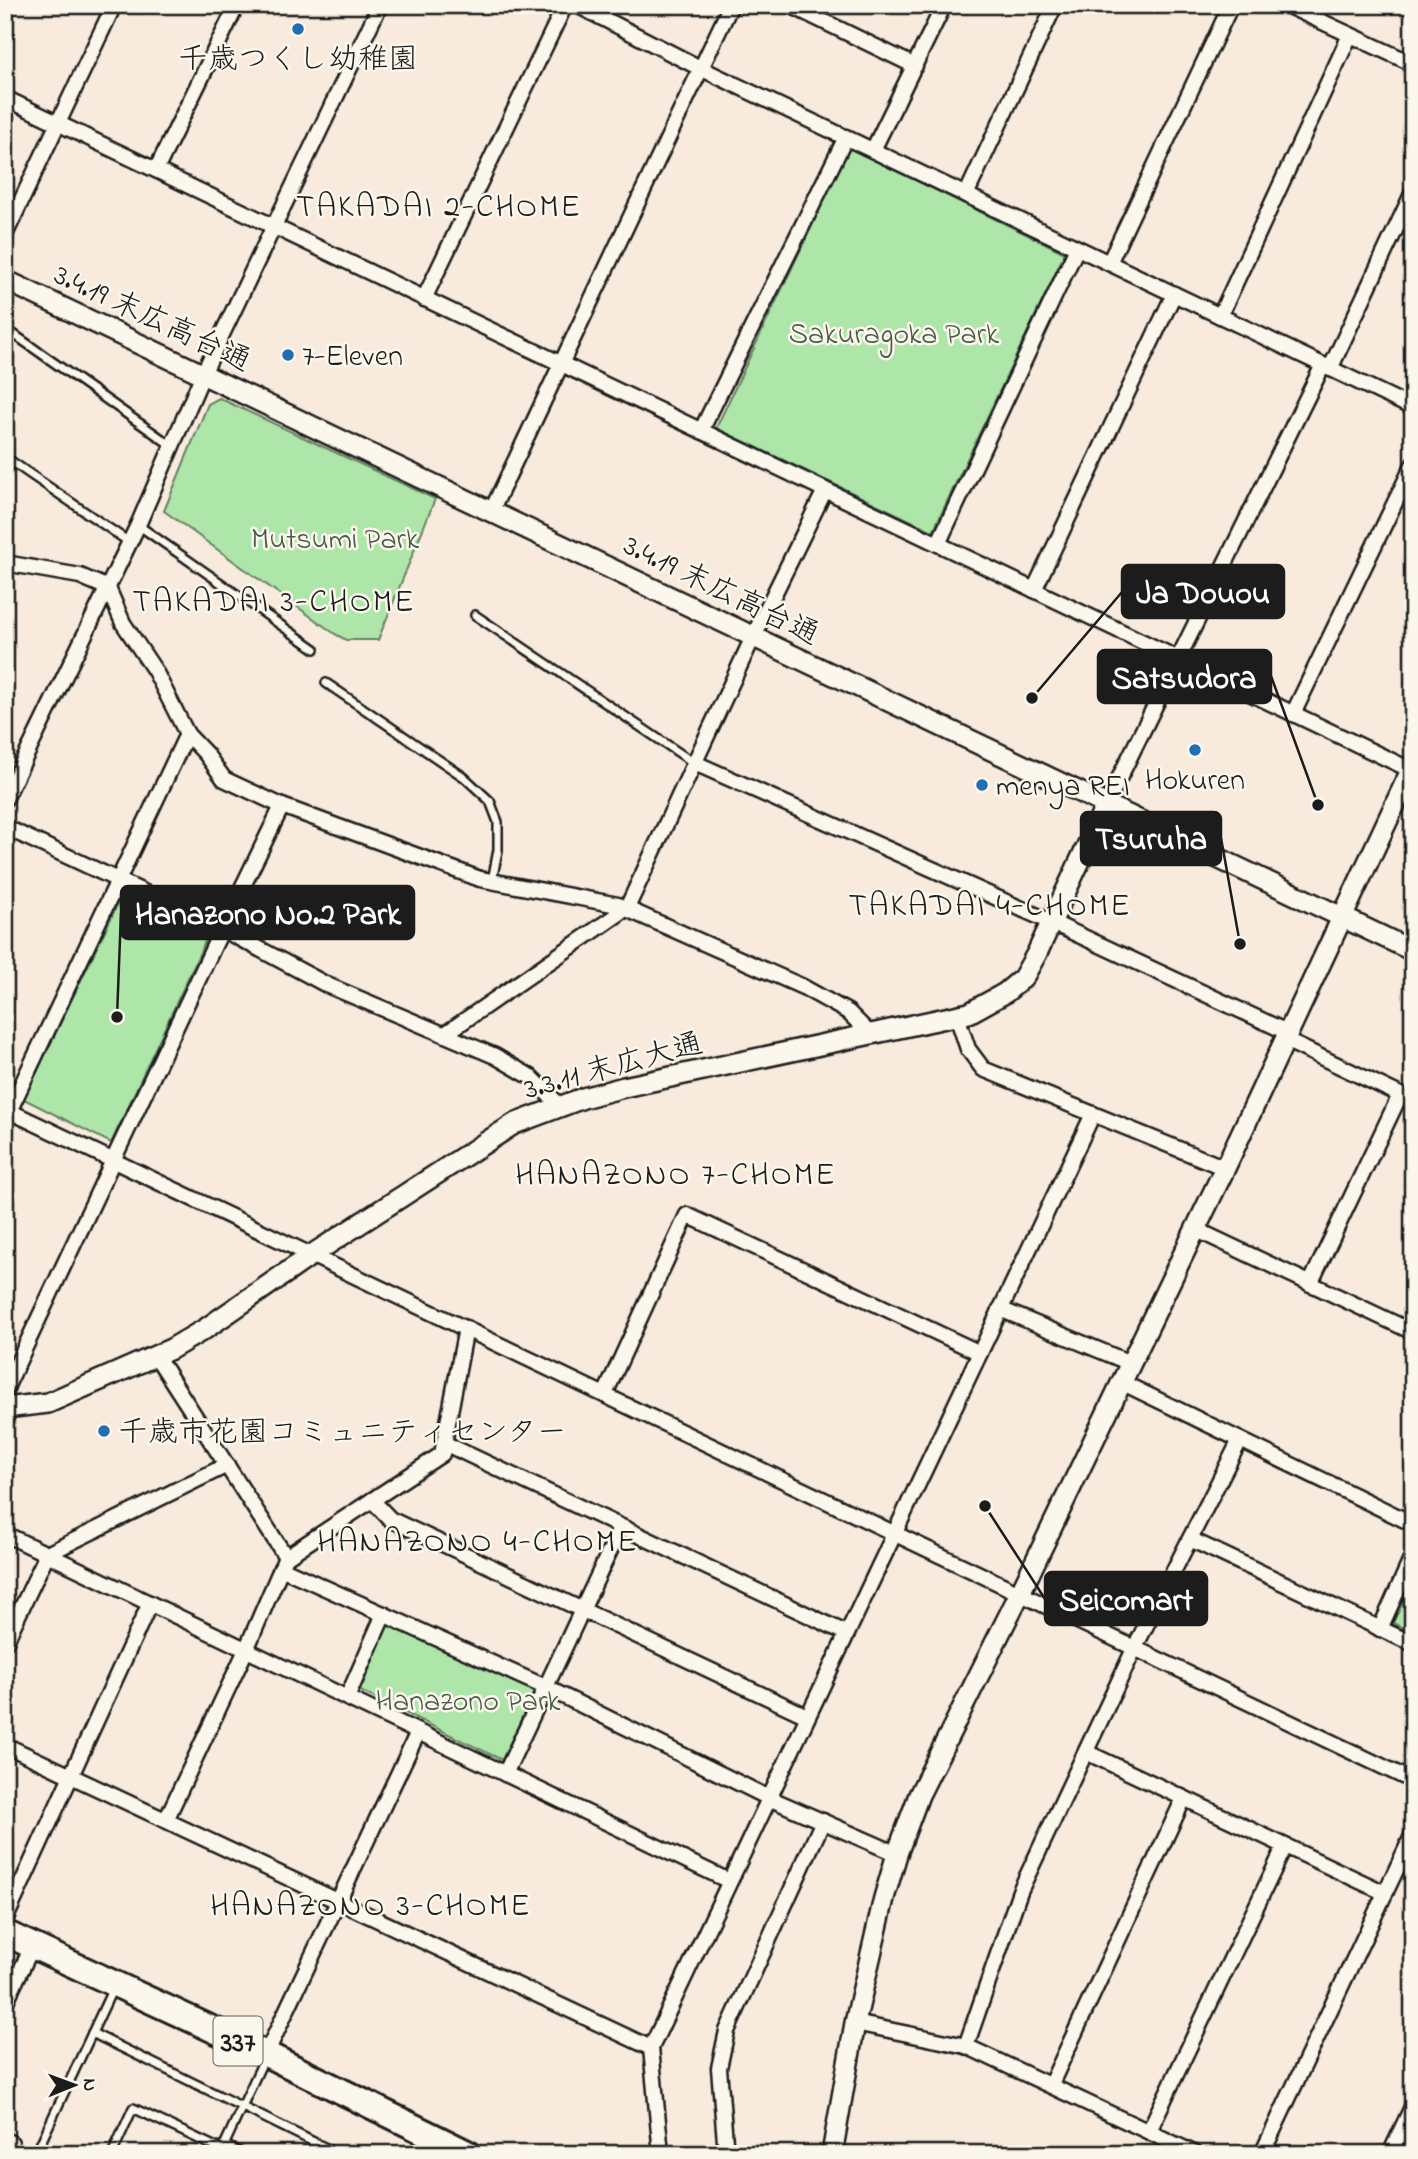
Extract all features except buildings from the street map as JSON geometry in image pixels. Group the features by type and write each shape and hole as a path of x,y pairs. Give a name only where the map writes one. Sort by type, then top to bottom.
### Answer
{"highway":[{"name":"337","path":"5,1933 266,2054 470,2154"}],"street":[{"path":"5,235 114,5"},
{"path":"156,170 237,5"},
{"path":"5,799 130,542 203,374 380,5"},
{"path":"424,299 565,5"},
{"path":"578,5 700,68 1413,408"},
{"path":"491,512 731,5"},
{"path":"790,5 915,66"},
{"path":"873,150 944,5"},
{"path":"966,195 1055,5"},
{"path":"1110,263 1231,5"},
{"path":"1286,5 1413,64"},
{"path":"1220,316 1350,35"},
{"path":"5,98 1412,769 1195,1229 1021,1591 919,1795 884,1898 855,2023 832,2154"},
{"path":"701,431 846,137"},
{"path":"1106,805 1413,192"},
{"path":"938,544 1077,248"},
{"name":"3.4.19 末広高台通","path":"5,280 1413,951"},
{"path":"1034,590 1174,294"},
{"path":"1293,714 1413,465"},
{"path":"445,1034 627,908 753,637 825,490"},
{"path":"5,563 80,576 108,588 123,623 155,671 187,734 224,779 282,806 492,881 627,908 803,987 848,1012 870,1035"},
{"path":"187,734 7,1113 115,1161 1413,1780"},
{"path":"695,763 1051,922 1406,1098 1310,1284"},
{"name":"3.3.11 末広大通","path":"5,1408 48,1403 156,1356 205,1329 312,1255 514,1124 560,1106 624,1087 970,1013 1005,993 1023,978 1106,805"},
{"path":"5,1390 282,806"},
{"path":"5,827 222,929 327,985 495,1056 531,1077 560,1106"},
{"path":"957,1016 968,1049 983,1069 1224,1168"},
{"path":"661,2154 651,2048 1093,1114"},
{"path":"605,1394 687,1215 980,1353"},
{"path":"1195,1229 1413,1332"},
{"path":"1000,1309 1130,1363"},
{"path":"166,1821 284,1562 442,1454 466,1328"},
{"path":"156,1356 227,1465 284,1562 384,1614 545,1687 769,1798 897,1854"},
{"path":"1121,1381 1413,1524"},
{"path":"966,2046 1020,1891 1135,1647 1240,1440"},
{"path":"444,1443 846,1633"},
{"path":"5,1643 47,1554 227,1465"},
{"path":"372,1500 390,1519 807,1716"},
{"path":"505,1774 621,1527"},
{"path":"5,1534 729,1881"},
{"path":"1190,1539 1413,1644"},
{"path":"1380,1629 1413,1555"},
{"path":"5,1920 150,1603"},
{"path":"346,1698 384,1614"},
{"path":"266,2054 418,1732"},
{"path":"5,1745 651,2048"},
{"path":"1086,1752 1385,1893"},
{"path":"1051,2084 1184,1798"},
{"path":"726,2154 719,2068 727,2031 822,1821"},
{"path":"1262,2154 1413,1834"},
{"path":"1149,2131 1285,1846"},
{"path":"5,2003 32,1947"},
{"path":"855,2023 966,2046 1196,2154"},
{"path":"1390,2154 1409,2121 1413,2105"},
{"path":"5,2140 11,2143 6,2154"}],"lane":[{"path":"5,328 172,446"},
{"path":"5,457 130,542"},
{"path":"138,525 315,649"},
{"path":"475,615 695,763"},
{"path":"326,683 464,777 489,801 498,822 498,850 492,881"},
{"path":"49,2154 38,2149 115,1984"},
{"path":"92,2033 338,2154"},
{"path":"112,2154 133,2108 222,2150 266,2054"},
{"path":"224,2145 244,2154"}],"green space":[{"name":"Sakuragoka Park","path":"849,148 1065,253 933,531 716,428"},
{"name":"Mutsumi Park","path":"219,398 435,499 378,640 346,640 335,634 164,511 208,404"},
{"path":"122,895 208,935 111,1143 24,1099"},
{"path":"1413,1581 1413,1633 1393,1623"},
{"name":"Hanazono Park","path":"389,1622 536,1688 502,1760 360,1691"}],"place":[{"name":"千歳つくし幼稚園","path":"298,29"},
{"name":"7-Eleven","path":"288,355"},
{"name":"Ja Douou","path":"1032,698"},
{"name":"Hokuren","path":"1195,750"},
{"name":"menya REI","path":"982,785"},
{"name":"Satsudora","path":"1318,805"},
{"name":"Tsuruha","path":"1240,944"},
{"name":"Hanazono No.2 Park","path":"117,1017"},
{"name":"千歳市花園コミュニティセンター","path":"104,1431"},
{"name":"Seicomart","path":"985,1506"}],"district":[{"name":"TAKADAI 2-CHOME","path":"439,205"},
{"name":"TAKADAI 3-CHOME","path":"274,600"},
{"name":"TAKADAI 4-CHOME","path":"990,904"},
{"name":"HANAZONO 7-CHOME","path":"676,1173"},
{"name":"HANAZONO 4-CHOME","path":"478,1540"},
{"name":"HANAZONO 3-CHOME","path":"371,1904"}]}
